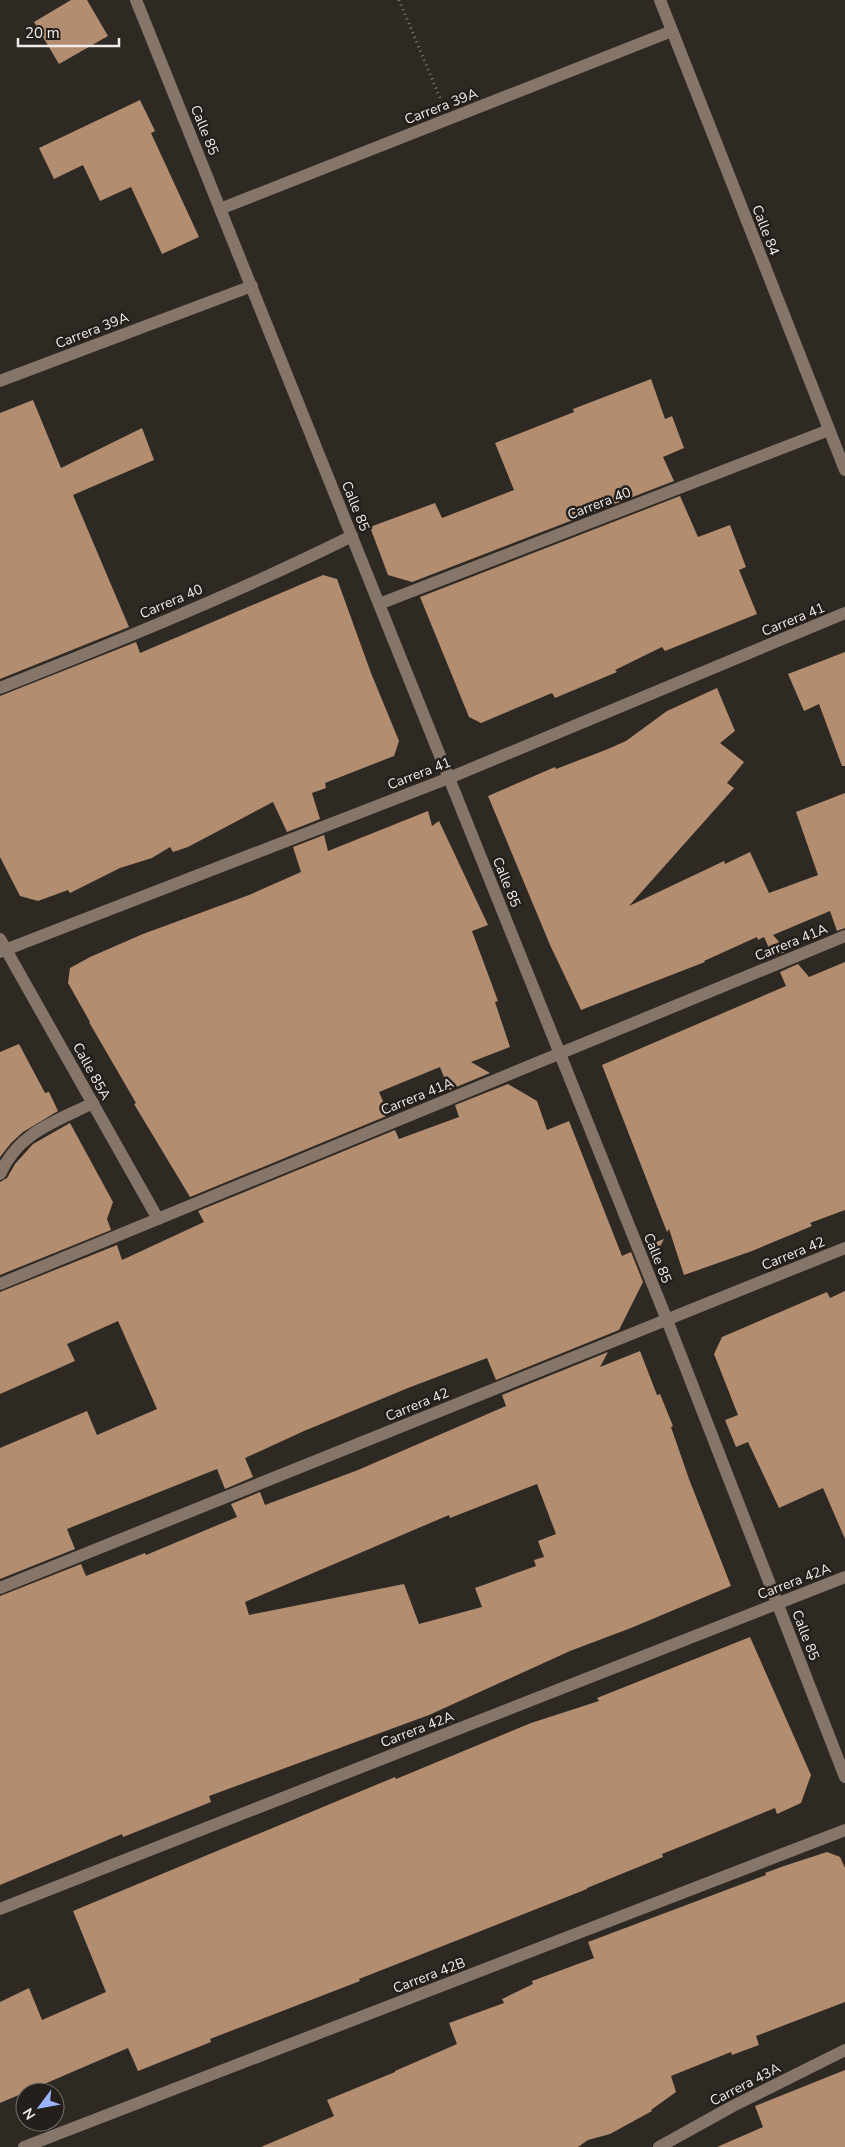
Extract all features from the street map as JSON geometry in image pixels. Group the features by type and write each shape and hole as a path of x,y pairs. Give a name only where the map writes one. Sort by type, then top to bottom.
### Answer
{"street":[{"name":"Calle 85","path":"136,0 560,1054 845,1776"},
{"name":"Calle 84","path":"660,0 845,470"},
{"name":"Carrera 39A","path":"220,209 672,31"},
{"name":"Carrera 39A","path":"0,381 252,286"},
{"name":"Carrera 40","path":"379,604 829,430"},
{"name":"Carrera 40","path":"0,688 286,569 352,536"},
{"name":"Carrera 41","path":"2,947 449,778 845,613"},
{"name":"Carrera 41A","path":"0,1284 845,936"},
{"name":"Calle 85A","path":"2,947 158,1219"},
{"path":"0,1174 16,1148 32,1133 93,1103"},
{"name":"Carrera 42","path":"0,1588 845,1248"},
{"name":"Carrera 42A","path":"0,1909 845,1576"},
{"name":"Carrera 42B","path":"24,2147 845,1830"},
{"name":"Carrera 43A","path":"659,2147 733,2106 845,2050"}],"path":[{"path":"399,0 448,119"}],"building":[{"path":"71,0 87,0 108,36 59,64 34,22"},
{"path":"140,100 155,131 151,133 199,237 162,254 131,187 100,201 83,165 54,179 39,148"},
{"path":"651,379 665,419 672,416 684,448 663,457 674,481 412,582 388,575 370,527 435,503 442,518 514,490 495,443 574,412 573,409"},
{"path":"33,400 61,468 142,428 154,460 73,495 129,627 0,679 0,413"},
{"path":"680,496 698,537 730,525 746,567 739,570 757,614 665,651 662,647 615,670 617,672 555,698 552,693 481,723 469,717 420,597"},
{"path":"323,575 337,579 371,673 399,741 394,756 325,783 326,788 312,793 320,819 287,832 273,802 188,847 173,852 170,847 152,858 120,868 70,893 68,890 38,901 20,896 0,857 0,696 136,642 140,653"},
{"path":"845,652 845,766 842,766 819,704 804,711 788,674"},
{"path":"717,688 735,731 720,743 744,762 727,783 734,788 629,906 724,861 725,864 750,852 769,893 818,875 796,812 845,793 845,928 837,931 830,911 773,935 787,951 773,957 764,937 758,940 757,937 705,962 581,1010 550,945 488,796 555,767 556,769 626,741 667,711"},
{"path":"428,811 432,826 439,821 488,925 472,931 498,1001 495,1002 510,1047 471,1062 490,1073 449,1090 440,1067 379,1092 389,1115 190,1197 134,1104 136,1103 68,983 70,968 90,957 143,934 249,895 301,872 293,847 324,835 328,851"},
{"path":"845,962 845,1210 810,1223 812,1226 752,1251 684,1275 669,1229 667,1232 602,1065 786,986 780,972 798,964 809,977"},
{"path":"19,1044 45,1093 49,1092 58,1111 23,1132 0,1157 0,1052"},
{"path":"508,1084 537,1101 547,1130 569,1121 622,1256 631,1252 643,1282 619,1330 496,1380 487,1358 408,1388 304,1431 245,1458 253,1477 225,1489 217,1469 67,1529 75,1549 0,1579 0,1448 87,1411 97,1435 157,1409 118,1321 67,1344 75,1361 0,1394 0,1292 117,1245 122,1260 204,1222 198,1211 395,1130 399,1139 459,1117 455,1105"},
{"path":"70,1123 113,1202 107,1219 111,1230 0,1275 0,1182 7,1178 15,1164 33,1144"},
{"path":"664,1239 652,1262 646,1246"},
{"path":"845,1291 845,1539 823,1488 779,1508 748,1442 736,1447 725,1420 738,1415 714,1354 722,1337 827,1292 830,1298"},
{"path":"640,1351 657,1395 660,1394 673,1426 671,1427 689,1479 731,1586 631,1628 570,1651 429,1715 209,1796 211,1802 123,1837 122,1834 0,1885 0,1596 81,1564 86,1576 145,1553 146,1555 237,1517 231,1504 260,1492 265,1505 358,1470 506,1406 502,1395 608,1352 600,1367","holes":["537,1484 556,1534 538,1541 544,1557 534,1560 536,1566 475,1588 482,1607 419,1624 404,1584 249,1615 245,1602 449,1515 450,1518"]},
{"path":"750,1637 811,1775 801,1803 777,1814 775,1808 662,1854 663,1857 587,1889 359,1979 360,1981 210,2039 211,2042 138,2071 128,2048 49,2082 15,2082 15,2097 0,2103 0,2002 29,1988 42,2020 106,1992 73,1911 395,1777 396,1779 531,1723 599,1701 597,1698"},
{"path":"827,1852 840,1857 845,1868 845,2002 756,2036 759,2045 732,2055 731,2052 671,2076 676,2092 652,2111 610,2134 588,2140 578,2147 261,2147 334,2116 327,2100 457,2044 449,2023 504,2003 502,1999 533,1984 532,1981 594,1958 588,1942 766,1875 765,1873"},
{"path":"845,2070 845,2147 717,2147 763,2127 755,2106"}]}
